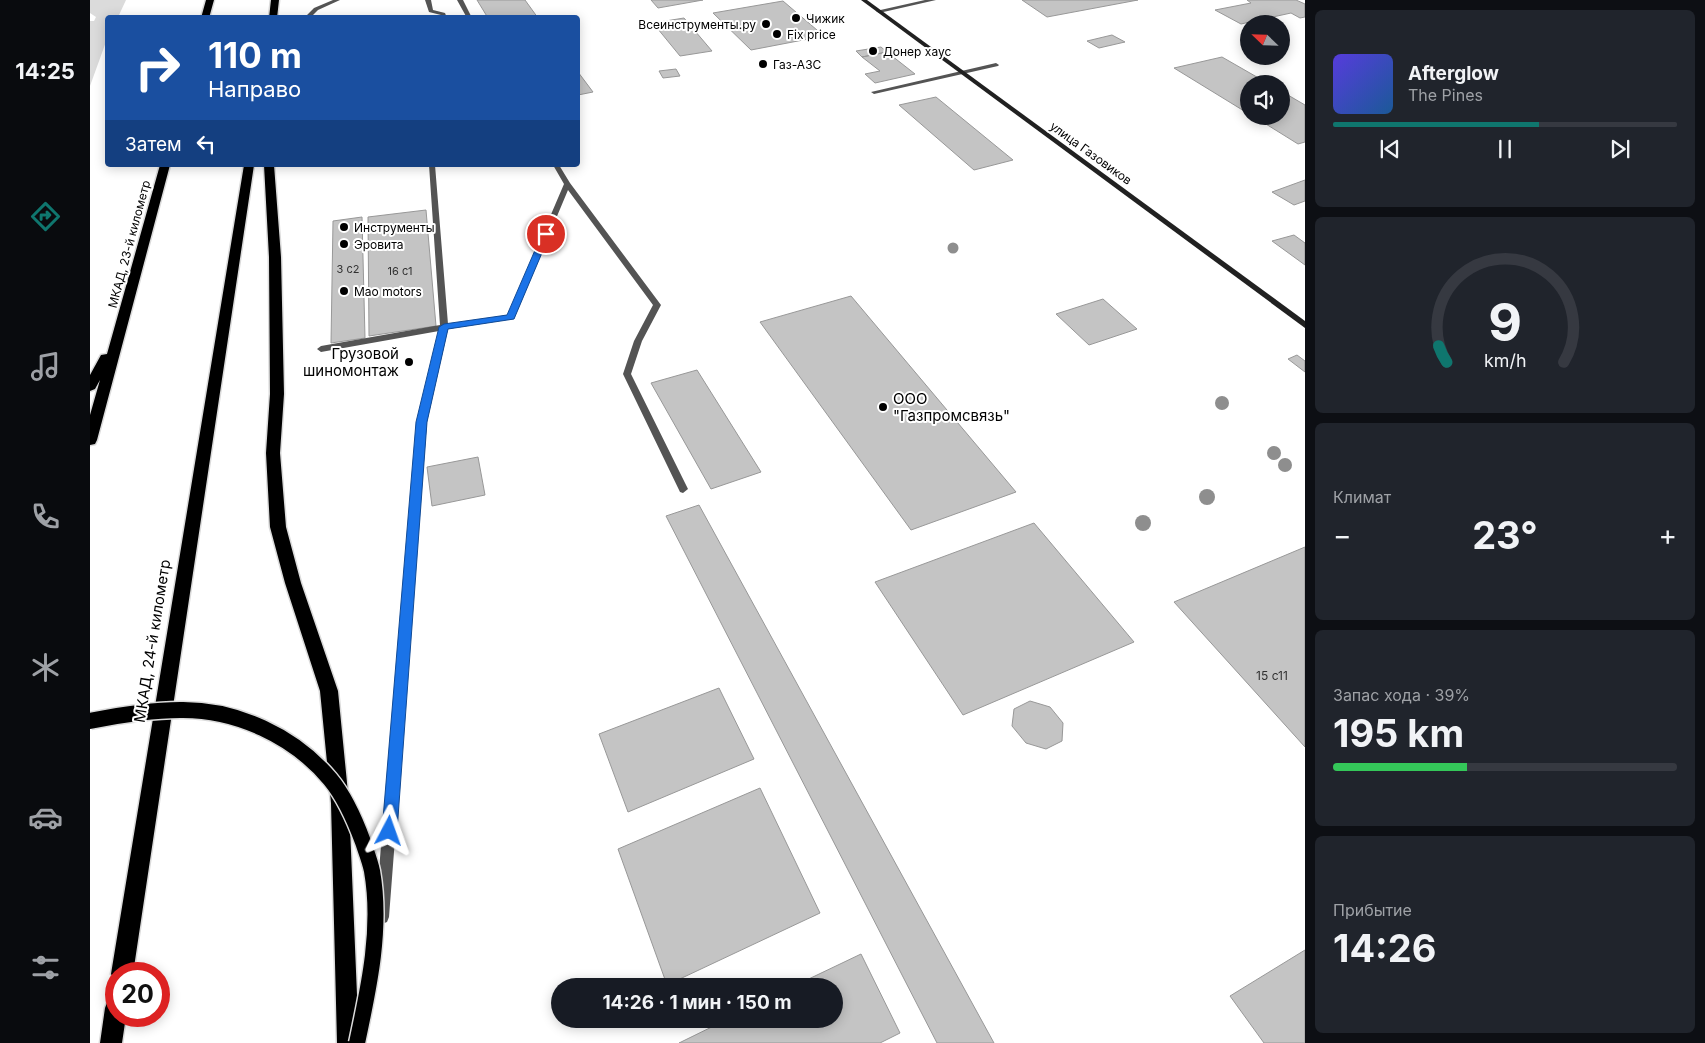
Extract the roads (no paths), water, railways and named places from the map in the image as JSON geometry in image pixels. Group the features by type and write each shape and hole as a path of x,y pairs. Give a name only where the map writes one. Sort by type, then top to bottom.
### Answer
{"highway":[{"path":"206,15 210,0"},
{"path":"273,15 275,0"},
{"name":"МКАД, 23-й километр","path":"118,334 164,167"},
{"name":"МКАД, 24-й километр","path":"124,962 249,167"},
{"path":"269,167 275,257 278,394 273,452 278,527 293,583 329,691 340,803 348,1043"},
{"path":"90,386 118,334"},
{"path":"90,440 118,334"},
{"path":"111,1043 113,1027"}],"main road":[{"path":"90,721 154,710 198,710 239,718 276,732 308,755 336,784 357,820 371,864 376,914 373,971 358,1043"}],"street":[{"path":"309,15 316,9 337,0"},
{"path":"428,0 431,11 443,15"},
{"path":"460,0 468,15"},
{"name":"улица Газовиков","path":"864,0 1305,325"},
{"path":"879,11 933,0"},
{"path":"874,92 996,65"},
{"path":"358,1043 383,909 422,422 444,327 432,167"},
{"path":"557,167 567,184 657,305 638,341 627,374 684,489"},
{"path":"321,349 510,317 567,184"}],"place":[{"name":"Чижик","path":"796,18"},
{"name":"Всеинструменты.ру","path":"766,24"},
{"name":"Fix price","path":"777,34"},
{"name":"Донер хаус","path":"873,51"},
{"name":"Газ-АЗС","path":"763,64"},
{"name":"Инструменты","path":"344,227"},
{"name":"Эровита","path":"344,244"},
{"name":"Mao motors","path":"344,291"},
{"name":"Грузовой шиномонтаж","path":"409,362"},
{"name":"ООО \"Газпромсвязь\"","path":"883,407"}]}
